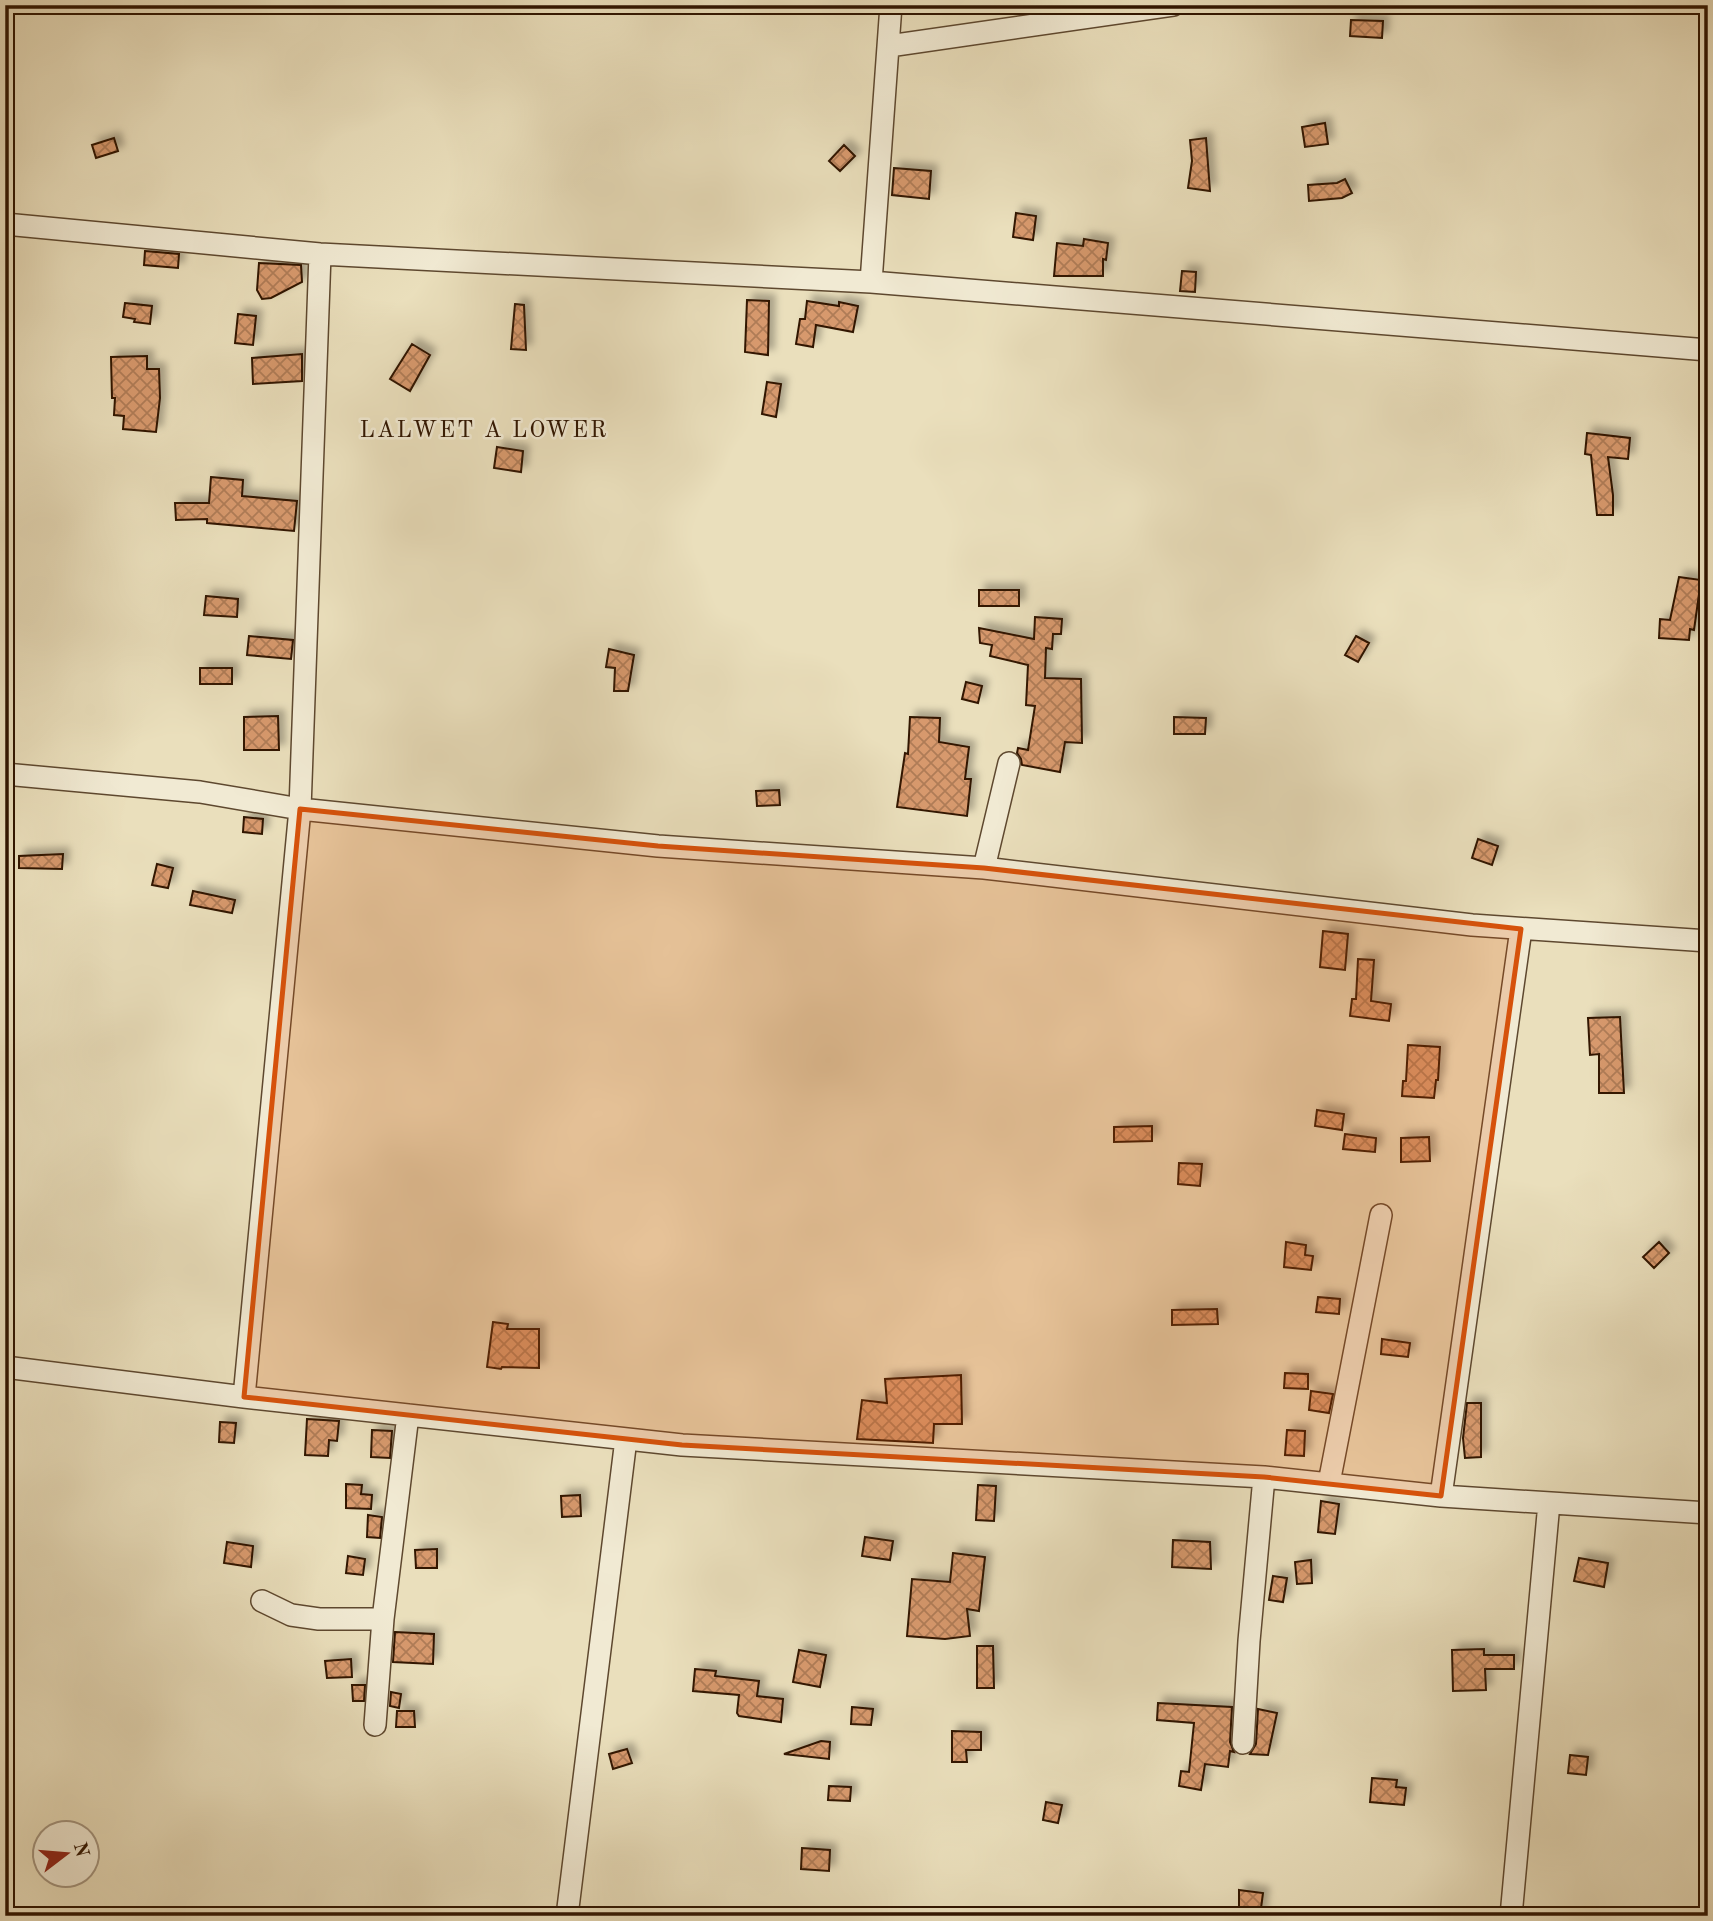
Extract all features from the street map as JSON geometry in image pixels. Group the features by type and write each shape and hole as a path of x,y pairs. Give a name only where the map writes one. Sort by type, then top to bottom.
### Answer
{"street":[{"path":"871,282 891,5"},
{"path":"889,46 1173,5"},
{"path":"5,224 320,254 871,282 1708,349"},
{"path":"244,1397 300,809 320,254"},
{"path":"984,868 1009,763"},
{"path":"5,774 201,792 300,809 658,846 984,868 1472,925 1708,941"},
{"path":"1441,1496 1521,929"},
{"path":"1329,1483 1381,1215"},
{"path":"5,1367 244,1397 682,1445 1265,1477 1441,1496 1708,1513"},
{"path":"375,1725 383,1619 408,1415"},
{"path":"567,1916 625,1439"},
{"path":"1243,1743 1249,1640 1265,1477"},
{"path":"1511,1916 1549,1503"},
{"path":"262,1601 291,1615 319,1619 383,1619"}],"highlighted area":[{"path":"300,809 658,846 984,868 1521,929 1441,1496 1264,1477 682,1445 244,1397"}],"building":[{"path":"1351,20 1383,21 1382,38 1350,36"},
{"path":"1325,123 1328,144 1305,147 1302,127"},
{"path":"114,138 118,151 96,158 92,145"},
{"path":"1206,138 1210,191 1188,188 1192,161 1190,140"},
{"path":"844,145 855,156 840,171 829,161"},
{"path":"894,168 931,171 929,199 892,195"},
{"path":"1345,179 1352,193 1342,198 1309,201 1308,185 1337,183"},
{"path":"1016,213 1036,216 1033,240 1013,237"},
{"path":"1084,239 1108,243 1106,260 1103,259 1103,276 1054,276 1057,243 1083,246"},
{"path":"145,251 179,254 178,268 144,265"},
{"path":"259,263 301,265 302,282 271,298 262,299 257,290"},
{"path":"1182,271 1196,272 1195,292 1180,291"},
{"path":"747,300 769,301 768,355 745,352"},
{"path":"807,301 839,306 839,302 858,306 853,332 816,325 813,347 796,344 800,319 805,319"},
{"path":"125,303 152,306 150,324 123,317"},
{"path":"515,304 524,305 526,350 511,349"},
{"path":"238,314 256,316 253,345 235,343"},
{"path":"412,344 430,355 410,391 390,379"},
{"path":"302,354 302,381 253,384 252,358"},
{"path":"147,356 147,369 159,369 160,398 156,432 123,429 124,416 114,415 111,357"},
{"path":"767,382 781,384 776,417 762,414"},
{"path":"1587,433 1630,438 1628,459 1608,457 1613,515 1597,515 1591,455 1585,454"},
{"path":"497,447 523,451 521,472 494,468"},
{"path":"211,477 243,480 242,496 297,501 294,531 207,523 207,519 176,520 175,503 209,503"},
{"path":"1679,577 1701,580 1694,630 1690,629 1689,640 1659,638 1660,619 1670,620"},
{"path":"979,590 1019,590 1019,606 979,606"},
{"path":"206,596 238,599 237,617 204,615"},
{"path":"1035,617 1062,619 1061,634 1053,634 1052,649 1046,648 1045,678 1081,679 1082,743 1065,742 1060,772 1022,765 1017,753 1018,748 1028,750 1035,706 1026,705 1028,665 990,656 992,645 980,643 979,628 1034,639"},
{"path":"249,636 293,640 291,659 247,655"},
{"path":"1356,636 1369,643 1358,662 1345,655"},
{"path":"609,649 634,655 628,691 614,691 615,668 606,667"},
{"path":"200,668 232,668 232,684 200,684"},
{"path":"966,682 982,686 978,703 962,699"},
{"path":"278,716 279,750 244,750 244,717"},
{"path":"910,717 940,718 939,742 969,747 965,779 971,779 967,816 897,807 905,753 908,754"},
{"path":"1174,717 1206,718 1205,734 1174,734"},
{"path":"779,790 780,805 757,806 756,791"},
{"path":"244,817 263,819 262,834 243,832"},
{"path":"1478,839 1498,846 1492,865 1472,858"},
{"path":"63,854 62,869 19,868 19,856"},
{"path":"157,864 173,868 168,888 152,885"},
{"path":"193,891 235,900 232,913 190,905"},
{"path":"1323,931 1348,934 1345,970 1320,967"},
{"path":"1358,959 1374,960 1371,1001 1391,1004 1389,1021 1350,1016 1352,999 1356,999"},
{"path":"1620,1017 1624,1093 1599,1093 1599,1054 1590,1055 1588,1018"},
{"path":"1408,1045 1440,1047 1434,1098 1402,1096 1403,1081 1406,1081"},
{"path":"1317,1110 1344,1114 1342,1130 1315,1126"},
{"path":"1152,1126 1152,1141 1114,1142 1114,1127"},
{"path":"1345,1134 1376,1138 1375,1152 1343,1149"},
{"path":"1429,1137 1430,1161 1401,1162 1401,1138"},
{"path":"1179,1163 1202,1164 1200,1186 1178,1184"},
{"path":"1286,1242 1306,1245 1305,1255 1313,1256 1311,1270 1284,1267"},
{"path":"1659,1242 1669,1253 1654,1268 1643,1257"},
{"path":"1318,1297 1340,1299 1339,1314 1316,1312"},
{"path":"1217,1309 1218,1324 1172,1325 1172,1310"},
{"path":"493,1322 508,1324 507,1329 539,1329 539,1368 487,1367"},
{"path":"1382,1339 1410,1343 1408,1357 1381,1354"},
{"path":"1285,1373 1308,1374 1308,1389 1284,1388"},
{"path":"961,1375 962,1424 934,1424 933,1443 857,1439 862,1400 887,1403 885,1379"},
{"path":"1311,1391 1333,1394 1329,1413 1309,1410"},
{"path":"1467,1403 1481,1403 1481,1457 1465,1458 1463,1438"},
{"path":"307,1419 339,1421 337,1441 329,1440 328,1456 305,1455"},
{"path":"220,1422 236,1423 234,1443 219,1442"},
{"path":"372,1430 392,1431 390,1458 371,1457"},
{"path":"1287,1430 1305,1431 1304,1456 1285,1455"},
{"path":"346,1484 362,1485 361,1494 372,1495 371,1509 346,1508"},
{"path":"978,1485 996,1486 994,1521 976,1520"},
{"path":"580,1495 581,1516 562,1517 561,1496"},
{"path":"1321,1501 1339,1504 1335,1534 1318,1532"},
{"path":"368,1515 382,1517 380,1538 367,1537"},
{"path":"865,1537 893,1541 890,1560 862,1556"},
{"path":"1173,1540 1210,1542 1211,1569 1172,1567"},
{"path":"227,1542 253,1546 251,1567 224,1563"},
{"path":"437,1549 437,1568 416,1568 415,1550"},
{"path":"953,1553 985,1557 979,1611 967,1609 970,1636 945,1639 907,1636 912,1579 950,1582"},
{"path":"348,1556 365,1559 363,1575 346,1573"},
{"path":"1579,1558 1608,1563 1604,1587 1574,1581"},
{"path":"1311,1560 1312,1583 1297,1584 1295,1562"},
{"path":"1273,1576 1287,1578 1283,1602 1269,1600"},
{"path":"395,1632 434,1634 433,1664 393,1662"},
{"path":"977,1646 993,1646 994,1688 977,1688"},
{"path":"1484,1649 1484,1655 1514,1655 1514,1669 1485,1669 1486,1690 1453,1691 1452,1650"},
{"path":"799,1650 826,1655 820,1687 793,1682"},
{"path":"351,1659 352,1677 327,1678 325,1661"},
{"path":"695,1669 716,1671 715,1676 759,1681 757,1696 783,1699 781,1722 739,1716 739,1695 693,1691"},
{"path":"352,1685 365,1685 364,1701 353,1701"},
{"path":"391,1692 401,1694 399,1708 390,1706"},
{"path":"1158,1703 1232,1707 1230,1742 1234,1752 1230,1751 1228,1767 1205,1764 1201,1790 1179,1786 1181,1771 1189,1772 1194,1723 1157,1720"},
{"path":"852,1707 873,1709 871,1725 851,1724"},
{"path":"1258,1709 1277,1713 1268,1755 1250,1754 1256,1744"},
{"path":"397,1711 414,1711 415,1727 396,1727"},
{"path":"952,1731 981,1732 981,1750 966,1750 967,1762 952,1762"},
{"path":"821,1741 830,1742 829,1759 784,1754"},
{"path":"627,1749 632,1763 613,1769 609,1754"},
{"path":"1570,1755 1588,1757 1586,1775 1568,1773"},
{"path":"1372,1778 1397,1780 1396,1787 1406,1788 1404,1805 1370,1802"},
{"path":"829,1786 851,1787 850,1801 828,1800"},
{"path":"1046,1802 1062,1805 1058,1823 1043,1820"},
{"path":"802,1848 830,1850 829,1871 801,1869"},
{"path":"1239,1890 1263,1893 1260,1916 1239,1916"}],"district":[{"name":"LALWET A LOWER","path":"484,429"}]}
